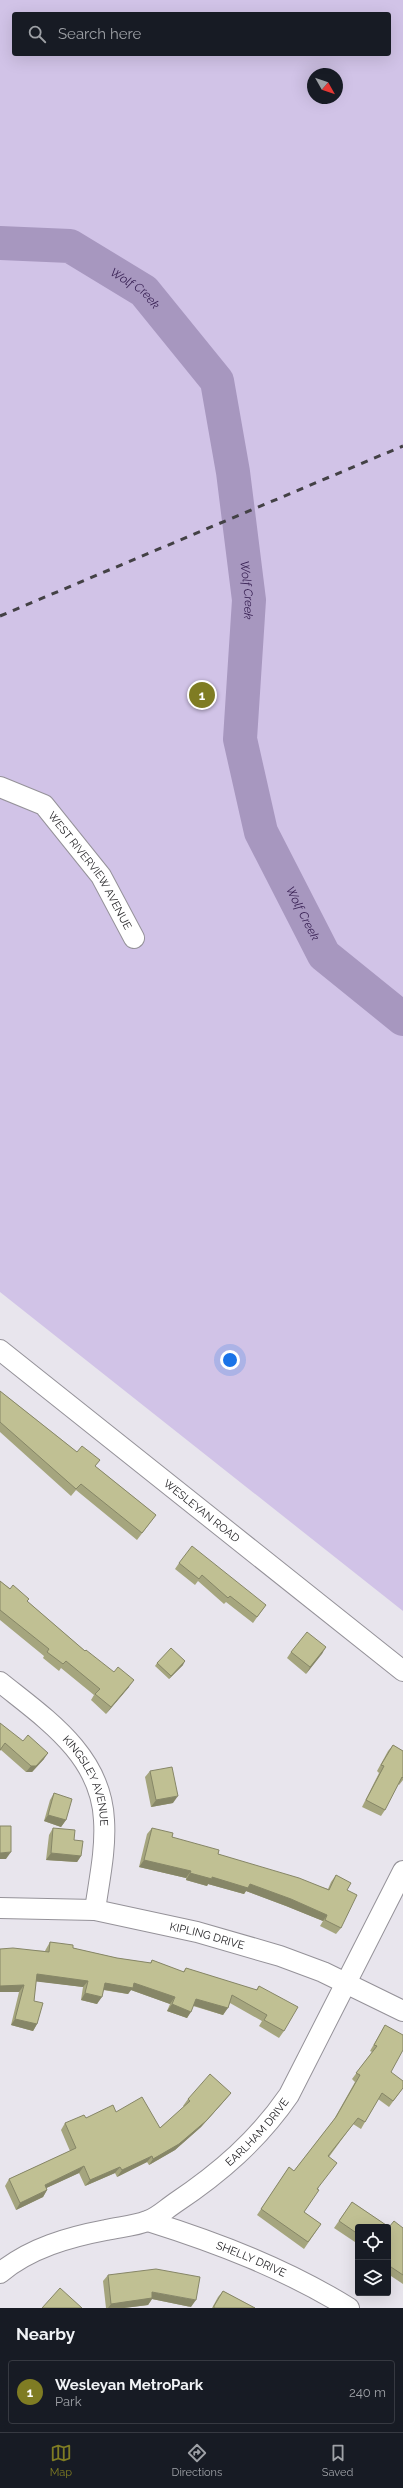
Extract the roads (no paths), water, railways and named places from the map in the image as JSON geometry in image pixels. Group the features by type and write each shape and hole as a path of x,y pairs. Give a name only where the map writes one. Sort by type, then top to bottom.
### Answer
{"street":[{"name":"WEST RIVERVIEW AVENUE","path":"0,787 44,805 102,876 134,938"},
{"name":"WESLEYAN ROAD","path":"0,1350 403,1671"},
{"name":"KINGSLEY AVENUE","path":"0,1682 66,1737 92,1773 100,1795 104,1819 103,1856 95,1910"},
{"name":"EARLHAM DRIVE","path":"0,2273 33,2252 55,2243 78,2235 148,2221 225,2167 273,2118 288,2095 314,2050 403,1871"},
{"name":"KIPLING DRIVE","path":"0,1908 95,1910 197,1932 243,1944 316,1970 370,1993 403,2011"},
{"name":"SHELLY DRIVE","path":"148,2221 198,2236 250,2257 301,2281 349,2308"}],"waterway":[{"name":"Wolf Creek","path":"0,243 70,246 144,291 217,381 233,472 249,600 240,739 261,832 324,955 403,1019"}],"railway":[{"path":"0,616 403,446"}],"place":[{"name":"Wesleyan MetroPark","path":"202,695"}]}
